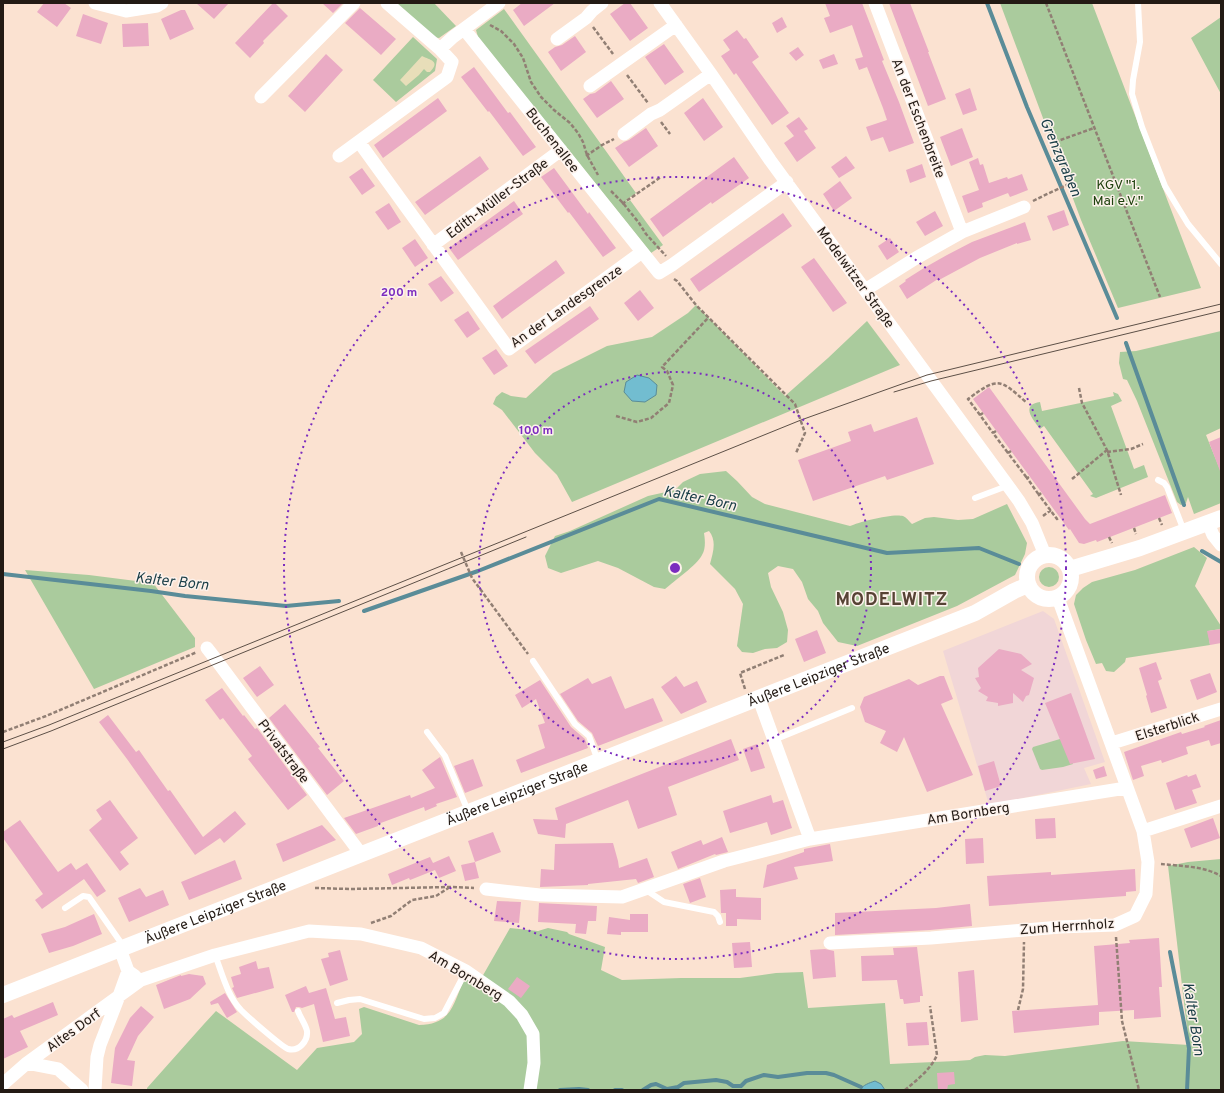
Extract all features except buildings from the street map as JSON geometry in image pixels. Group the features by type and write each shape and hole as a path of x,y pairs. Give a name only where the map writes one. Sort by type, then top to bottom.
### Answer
{"street":[{"path":"95,3 126,11 156,6 162,3"},
{"path":"261,96 354,3"},
{"path":"339,156 447,77 452,62 440,49 387,3"},
{"path":"440,49 464,28 499,3"},
{"path":"557,39 586,18 602,3"},
{"name":"Modelwitzer Straße","path":"660,3 787,182 1030,517 1045,555"},
{"name":"An der Eschenbreite","path":"875,3 962,232"},
{"path":"590,86 676,25"},
{"name":"Buchenallee","path":"464,28 642,252"},
{"path":"624,134 711,74"},
{"name":"An der Landesgrenze","path":"359,142 509,349 642,252"},
{"name":"Edith-Müller-Straße","path":"433,245 561,150"},
{"path":"642,252 658,273 672,265 787,182"},
{"path":"865,290 916,258 962,232 1024,207"},
{"path":"1070,570 1118,556 1215,520 1213,535 1220,541"},
{"path":"1045,555 1053,555 1060,558 1066,563 1070,570 1071,576 1068,589 1058,598 1051,600 1044,599 1031,592 1026,579 1029,566 1033,561 1045,555"},
{"name":"Äußere Leipziger Straße","path":"3,995 975,613 1014,591 1028,585"},
{"name":"Zum Herrnholz","path":"830,943 931,938 1060,926 1115,924 1135,916 1146,894 1148,862 1143,831 1126,788 1112,743 1058,598"},
{"name":"Privatstraße","path":"207,648 361,854"},
{"path":"754,701 774,740 810,839"},
{"name":"Elsterblick","path":"1112,743 1221,709"},
{"name":"Am Bornberg","path":"486,889 540,895 622,897 744,856 810,839 1126,788"},
{"path":"1143,831 1221,806"},
{"name":"Am Bornberg","path":"119,996 142,980 215,955 309,931 361,934 421,948 466,971 509,1001 522,1015 533,1034 534,1063 530,1090"},
{"path":"122,948 128,971 142,980"},
{"name":"Altes Dorf","path":"95,1090 97,1057 100,1045 128,971"},
{"name":"Altes Dorf","path":"3,1084 27,1063 119,996"},
{"name":"Altes Dorf","path":"27,1063 58,1069 82,1090"}],"lane":[{"path":"1138,3 1140,42 1132,94 1142,127 1165,186 1188,224 1221,264"},
{"path":"1158,480 1164,483 1167,487 1184,532"},
{"path":"975,498 1007,486"},
{"path":"533,661 575,724 589,736 598,762"},
{"path":"774,740 852,708"},
{"path":"427,732 445,756 468,813"},
{"path":"644,889 664,902 714,912 718,916 720,922"},
{"path":"66,908 83,896 89,897 122,948"},
{"path":"215,955 226,987 241,1010 289,1049 298,1049 302,1046 307,1031 298,1011"},
{"path":"337,1003 349,1000 360,1000 424,1018 435,1018 444,1013 466,971"}],"path":[{"path":"1046,3 1160,297"},
{"path":"477,19 501,31 514,44 523,58 531,82 548,104 570,123 578,133 583,142 587,155 602,181"},
{"path":"1024,207 1069,184 1055,142 1094,128"},
{"path":"573,166 602,145 624,134"},
{"path":"611,213 661,177"},
{"path":"606,186 640,223 646,234 660,248 672,265"},
{"path":"658,273 678,281 696,306 795,404 805,433 796,453"},
{"path":"616,416 637,422 651,418 669,402 673,385 666,371 662,367 708,318"},
{"path":"1027,403 1010,388 994,383 968,399 1010,452 1018,466 1058,519 1059,518"},
{"path":"1079,388 1082,403 1107,451 1120,495"},
{"path":"1072,478 1107,451 1131,449 1143,444"},
{"path":"1014,469 1018,466"},
{"path":"461,552 472,578 533,661"},
{"path":"3,732 46,716 207,648"},
{"path":"754,701 740,673 784,656"},
{"path":"1148,862 1201,869 1215,872 1221,876"},
{"path":"350,889 451,886 486,889"},
{"path":"361,934 362,926 391,916 412,900 436,896 451,886"},
{"path":"1115,924 1122,1021 1139,1090"},
{"path":"1018,1010 1023,988 1024,930"},
{"path":"905,1090 918,1079 937,1055 930,1006"}],"shaded area":[{"path":"1043,611 1054,619 1105,762 1084,768 1091,784 989,805 943,651"}],"green space":[{"path":"394,3 434,3 456,26 439,38 432,37"},
{"name":"KGV \"1. Mai e.V.\"","path":"1000,3 1092,3 1201,288 1118,308 1081,220"},
{"path":"504,9 636,193 626,200 628,202 630,200 663,245 651,253 478,37 476,30"},
{"path":"1221,17 1221,94 1191,38"},
{"path":"413,37 437,59 435,71 396,102 373,80"},
{"path":"696,305 785,396 867,321 900,365 572,502 557,475 535,453 502,410 493,404 496,397 502,392 511,396 526,398 553,373 607,346 652,337 688,313"},
{"path":"1221,331 1221,428 1206,435 1221,472 1221,503 1194,514 1188,497 1186,503 1181,505 1177,502 1137,401 1127,380 1123,379 1119,363 1120,352 1136,351"},
{"path":"1113,392 1118,394 1122,401 1111,406 1134,469 1144,465 1148,477 1096,498 1090,496 1093,494 1044,426 1040,429 1032,417 1029,409 1034,404 1040,402 1042,411 1114,396"},
{"path":"726,471 752,497 765,504 850,526 868,520 898,515 903,516 912,524 925,518 934,517 958,520 973,519 1007,504 1027,543 1025,554 1015,575 957,606 857,646 838,642 823,623 818,611 808,599 802,582 793,569 778,566 768,573 771,587 783,612 788,630 787,642 777,648 765,649 753,653 742,652 737,646 743,604 735,589 710,564 714,543 709,531 704,533 704,550 699,559 665,589 654,587 618,568 598,561 561,573 548,568 545,556 555,536 570,531 648,496 675,490 683,482 700,474"},
{"path":"1194,547 1207,558 1195,586 1221,626 1221,629 1208,631 1210,645 1126,658 1125,662 1114,672 1106,671 1102,663 1096,664 1074,604 1076,595 1092,582 1135,570"},
{"path":"1049,567 1056,570 1059,577 1056,584 1049,587 1042,584 1039,577 1042,570"},
{"path":"25,570 89,575 136,581 150,579 195,638 195,647 94,689"},
{"path":"1060,739 1063,740 1073,764 1063,767 1040,769 1032,749 1033,747"},
{"path":"1221,859 1221,1090 885,1090 881,1084 861,1087 860,1090 147,1090 147,1088 216,1011 297,1070 317,1048 354,1042 362,1034 359,1009 364,1007 419,1025 430,1024 438,1021 445,1017 449,1012 464,980 469,977 478,984 510,928 538,931 548,928 567,932 605,947 601,970 622,980 740,978 776,973 803,972 808,1008 885,1003 890,1064 970,1060 975,1057 985,1055 1005,1056 1123,1041 1189,1045 1168,866 1188,862"}],"sand":[{"path":"422,56 433,61 435,65 430,72 427,72 424,69 406,86 400,80"}],"water":[{"path":"637,375 649,378 657,385 656,395 645,402 632,401 624,392 626,382"},
{"path":"875,1081 881,1084 885,1090 860,1090 864,1085"}],"waterway":[{"name":"Grenzgraben","path":"987,3 1027,107 1117,318"},
{"name":"Grenzgraben","path":"1126,343 1184,505"},
{"name":"Kalter Born","path":"364,611 478,571 659,499 887,553 979,548 1019,564"},
{"name":"Grenzgraben","path":"1202,551 1221,562"},
{"name":"Kalter Born","path":"3,574 185,596 286,606 339,601"},
{"name":"Kalter Born","path":"1170,952 1189,1048 1187,1090"},
{"path":"643,1090 656,1084 667,1089 678,1087 684,1083 716,1080 727,1082 733,1086 741,1086 746,1081 764,1075 778,1077 807,1073 826,1073 834,1075 861,1087"},
{"path":"560,1090 588,1090"},
{"path":"615,1090 622,1090"}],"tram line":[{"path":"3,742 49,725 801,420 927,375 1221,304"},
{"path":"894,392 931,381 1221,311"},
{"path":"3,749 51,731 526,537"}],"district":[{"name":"MODELWITZ","path":"892,599"}]}
